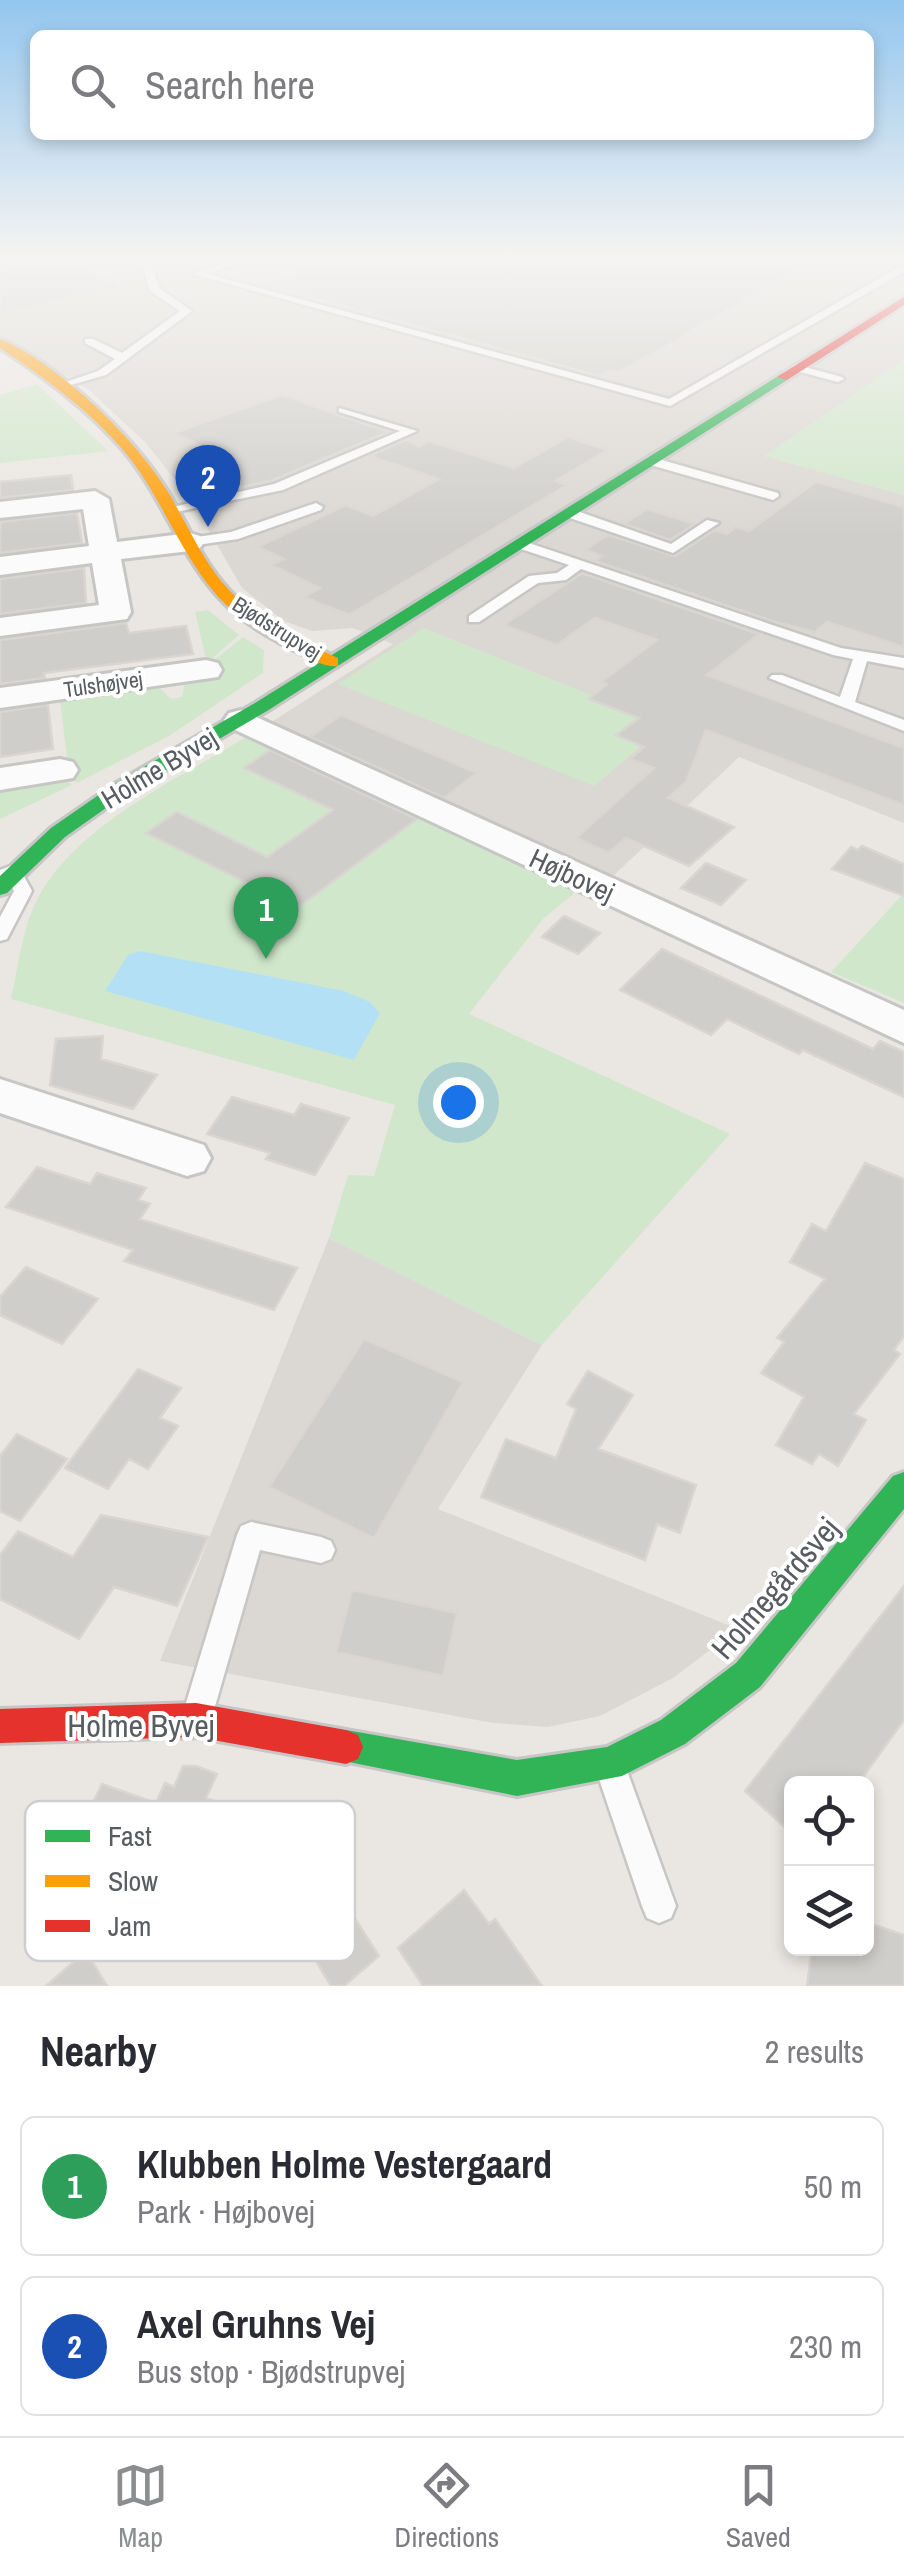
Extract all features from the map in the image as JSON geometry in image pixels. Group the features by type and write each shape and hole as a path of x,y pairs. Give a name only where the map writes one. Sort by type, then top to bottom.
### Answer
{"street":[{"name":"Bjødstrupvej","path":"11,351 64,386 119,438 170,508 206,571 233,604 332,662"},
{"name":"Holme Byvej","path":"3,876 104,800 240,720 824,351"},
{"path":"0,510 95,499 116,612 0,627"},
{"path":"0,566 190,542"},
{"name":"Tulshøjvej","path":"0,698 206,670"},
{"name":"Højbovej","path":"240,720 904,1028"},
{"path":"0,779 60,770"},
{"path":"0,1096 187,1158"},
{"name":"Holmegårdsvej","path":"399,1758 517,1778 610,1764 673,1732 748,1675 902,1490"},
{"name":"Holme Byvej","path":"0,1726 196,1720 399,1758"}],"lane":[{"path":"106,351 125,357"},
{"path":"64,386 102,374 134,351"},
{"path":"479,351 670,403 761,351"},
{"path":"797,368 838,378"},
{"path":"170,508 278,487 411,432 344,410"},
{"path":"651,460 773,496"},
{"path":"190,542 233,536 316,508"},
{"path":"569,513 673,549 712,523"},
{"path":"520,544 860,658 904,663"},
{"path":"474,619 534,579 561,577 580,564"},
{"path":"846,704 860,658"},
{"path":"776,678 904,726"},
{"path":"0,935 22,891 3,876"},
{"path":"196,1720 251,1535 322,1550"},
{"path":"610,1764 660,1906"}],"shaded area":[{"path":"25,351 904,351 904,360 765,456 904,495 904,823 739,757 612,877 270,723 393,644 353,628 312,631 284,621 242,588 190,498 145,442 89,390"},
{"path":"329,1238 542,1345 438,1509 738,1629 673,1678 600,1716 548,1727 493,1723 160,1661"}],"green space":[{"path":"904,360 904,495 764,456"},
{"path":"37,384 108,451 0,463 0,395"},
{"path":"208,610 239,635 207,663 195,612"},
{"path":"424,628 666,725 594,786 338,684"},
{"path":"243,637 264,650 263,673 169,736 77,783 69,776 60,699 158,686 171,699 182,697 185,683 212,676 209,664"},
{"path":"246,737 577,891 543,919 469,1014 730,1134 542,1345 329,1238 348,1175 374,1176 395,1105 11,999 31,913 53,875 74,850 129,807"},
{"path":"64,778 72,785 0,819 0,789"},
{"path":"904,893 904,1003 831,972"}],"water":[{"path":"140,951 344,991 370,1002 380,1013 354,1060 105,991 128,955"}],"building":[{"path":"507,351 657,351 618,372 610,370 599,376"},
{"path":"282,395 388,432 273,480 242,487 212,472 236,463 174,433"},
{"path":"568,437 608,450 555,481 567,485 349,615 304,597 320,588 271,565 284,559 258,547 346,505 373,516 439,479 369,456 406,440 419,446 429,441 514,468"},
{"path":"71,475 73,490 0,498 0,482"},
{"path":"816,482 904,507 904,647 827,622 815,632 775,622 595,561 602,556 585,550 608,535 675,556 715,530 727,534 735,527 749,531"},
{"path":"647,509 695,524 670,540 624,524"},
{"path":"77,513 82,543 0,553 0,522"},
{"path":"84,568 86,603 0,614 0,579"},
{"path":"582,573 759,634 707,675 904,748 904,805 706,730 686,782 668,798 734,827 689,866 626,838 609,853 576,838 654,768 630,759 644,747 616,735 639,718 589,699 607,684 601,682 657,640 595,618 557,645 504,625"},
{"path":"126,623 129,633 186,626 193,654 44,673 45,678 0,684 0,640"},
{"path":"48,705 53,749 0,757 0,712"},
{"path":"341,715 477,773 444,798 310,737"},
{"path":"270,750 417,819 297,908 146,833 177,812 267,857 333,810 244,768"},
{"path":"862,846 904,864 904,896 832,869 851,847 858,850"},
{"path":"706,863 746,880 721,905 681,888"},
{"path":"564,916 600,933 578,954 542,937"},
{"path":"662,949 873,1049 880,1041 904,1052 904,1097 727,1019 711,1035 620,990"},
{"path":"103,1036 101,1059 157,1075 133,1109 50,1085 56,1039"},
{"path":"232,1097 294,1115 301,1104 349,1118 315,1175 266,1159 270,1153 207,1134"},
{"path":"865,1163 904,1179 904,1336 894,1350 900,1354 854,1414 866,1420 838,1466 819,1454 812,1464 776,1445 804,1397 761,1373 784,1342 777,1338 825,1279 790,1262 812,1224 826,1231"},
{"path":"37,1167 90,1184 97,1173 146,1188 138,1200 150,1204 140,1219 297,1268 274,1310 124,1261 133,1250 6,1207"},
{"path":"26,1267 98,1299 62,1344 0,1315 0,1297"},
{"path":"364,1339 463,1382 374,1538 269,1487"},
{"path":"138,1369 181,1388 160,1418 178,1426 148,1469 129,1459 108,1489 65,1468"},
{"path":"588,1371 633,1395 598,1449 696,1485 680,1533 657,1524 645,1560 481,1497 506,1439 556,1458 576,1409 567,1404"},
{"path":"17,1434 67,1459 20,1521 0,1511 0,1456"},
{"path":"101,1515 208,1537 177,1606 114,1587 79,1639 0,1599 0,1555 18,1531 73,1557"},
{"path":"904,1586 904,1720 864,1776 784,1776 784,1827 745,1791"},
{"path":"352,1590 457,1613 443,1676 336,1652"},
{"path":"183,1766 217,1774 206,1798 214,1801 157,1801 165,1783 174,1787"},
{"path":"102,1784 150,1801 94,1801"},
{"path":"464,1890 489,1924 495,1919 542,1986 423,1986 398,1948"},
{"path":"355,1921 379,1956 344,1986 331,1986 316,1961 355,1961"},
{"path":"874,1925 904,1935 904,1986 807,1986 811,1956 874,1956"},
{"path":"75,1961 92,1961 107,1986 46,1986"}],"traffic: fast":[{"path":"0,888 58,833 123,787 261,707 783,377"},
{"path":"346,1747 517,1778 610,1764 673,1732 748,1675 904,1486"}],"traffic: slow":[{"path":"11,351 75,397 125,444 162,494 210,577 234,604 274,632 332,662"}],"traffic: jam":[{"path":"783,377 824,351"},
{"path":"0,1726 196,1720 346,1747"}],"place":[{"name":"Axel Gruhns Vej","path":"208,527"},
{"name":"Klubben Holme Vestergaard","path":"266,959"}]}
